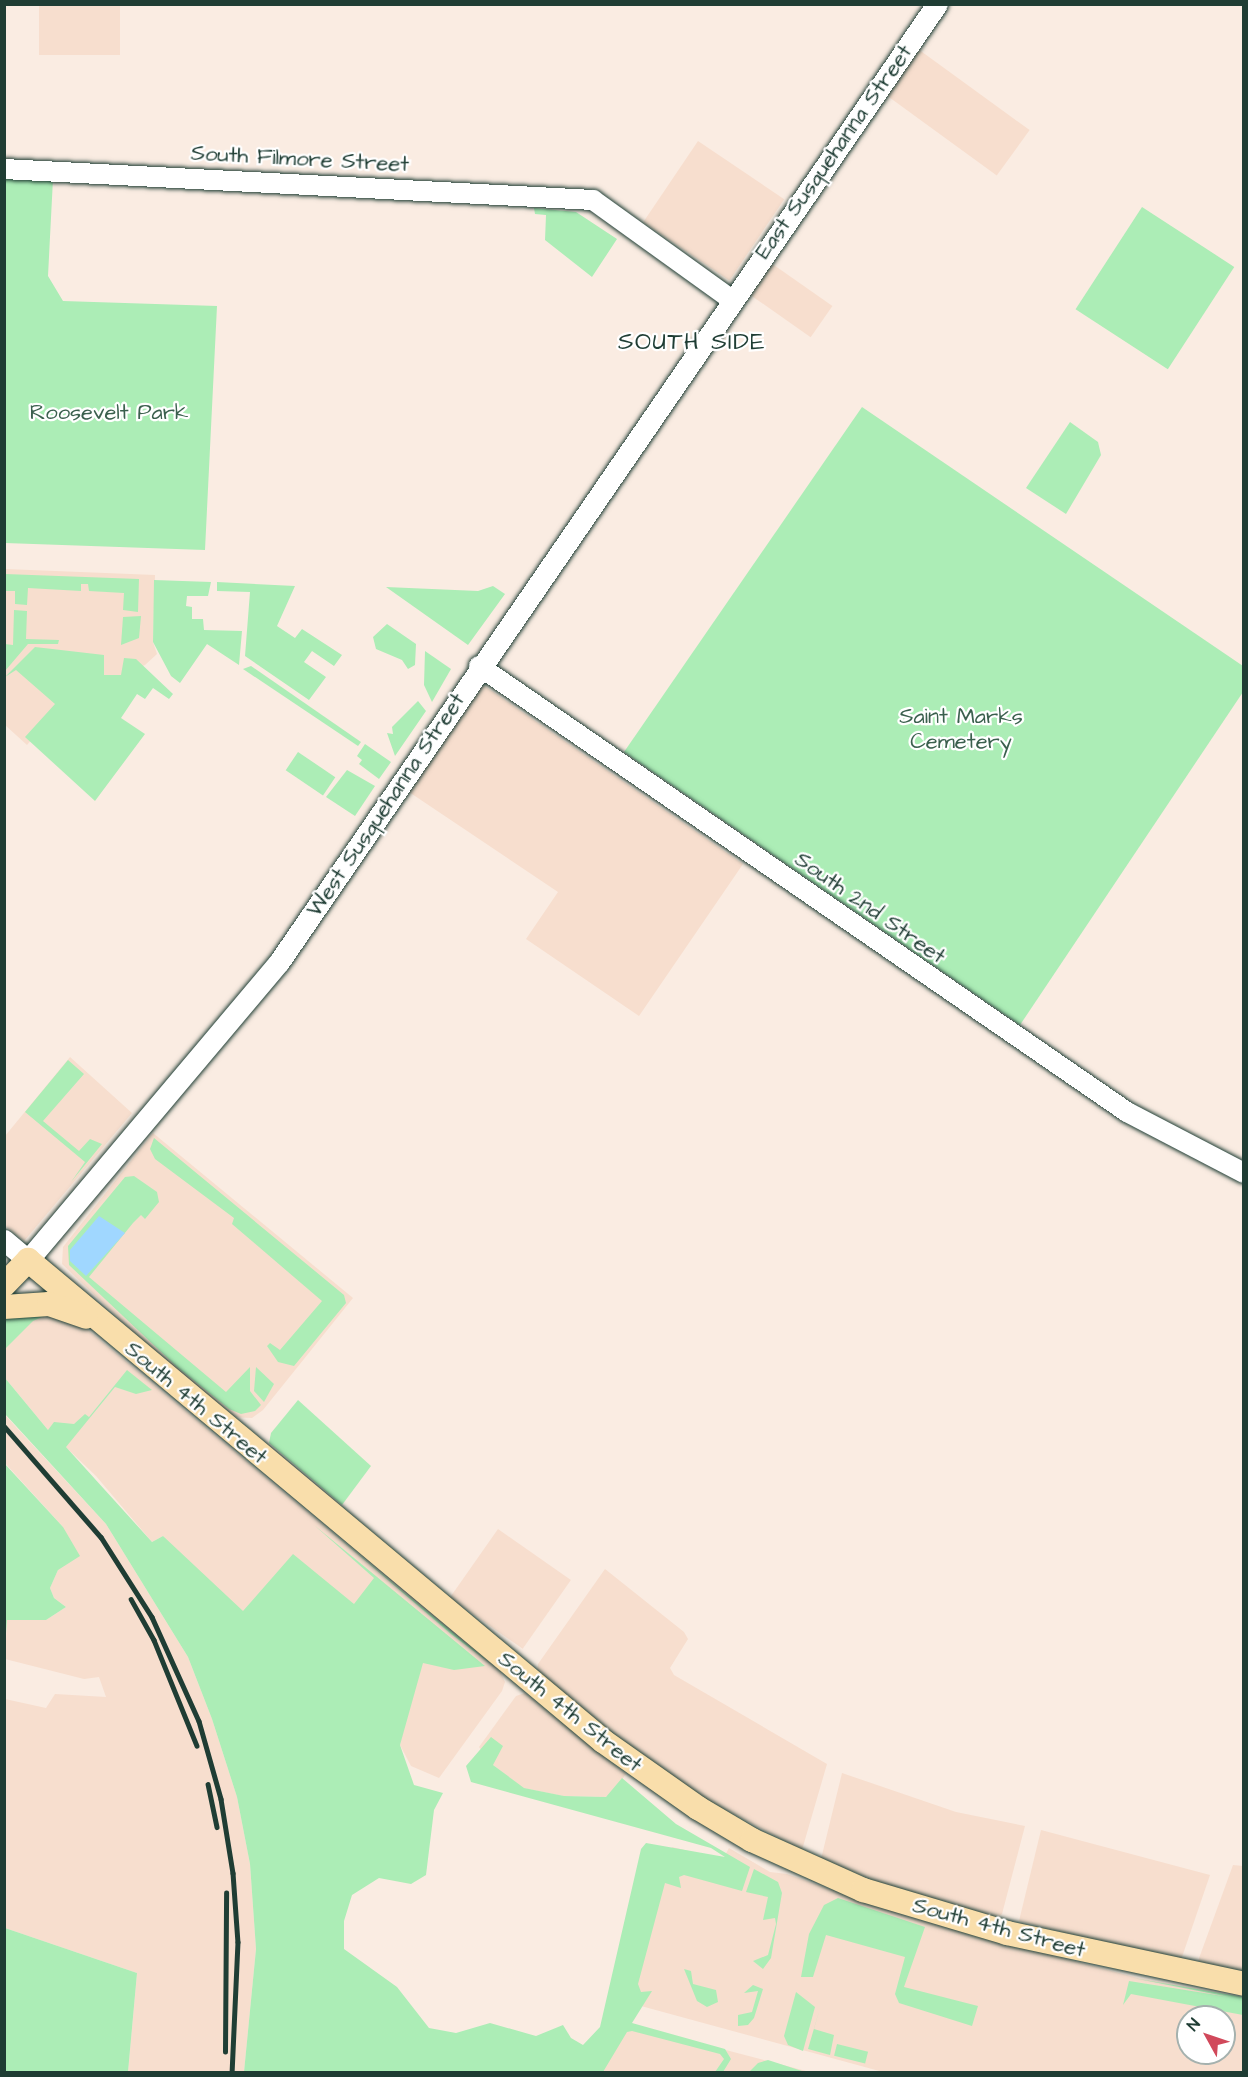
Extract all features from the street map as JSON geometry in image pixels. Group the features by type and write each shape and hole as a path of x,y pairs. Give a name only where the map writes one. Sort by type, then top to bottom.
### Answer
{"main road":[{"name":"East Susquehanna Street","path":"731,299 937,4"},
{"name":"West Susquehanna Street","path":"4,1285 28,1260 279,962 731,299"},
{"name":"South 4th Street","path":"4,1240 603,1741 704,1812 752,1840 862,1890 1007,1933 1244,1984"},
{"path":"4,1307 49,1304 104,1324"}],"street":[{"name":"South Filmore Street","path":"4,169 593,200 731,299"},
{"name":"South 2nd Street","path":"479,666 1127,1112 1244,1173"}],"shaded area":[{"path":"39,5 120,5 120,55 39,55"},
{"path":"918,49 1030,130 997,175 885,94"},
{"path":"698,141 784,199 729,280 643,222"},
{"path":"771,263 832,306 811,337 749,294"},
{"path":"5,569 155,575 153,642 157,654 145,665 61,705 27,745 5,725"},
{"path":"483,685 743,864 639,1016 526,939 558,892 409,792"},
{"path":"70,1057 132,1113 24,1241 5,1226 5,1136"},
{"path":"153,1133 353,1298 263,1410 252,1418 231,1417 170,1367 62,1264 63,1247"},
{"path":"14,1310 73,1320 88,1330 500,1671 505,1682 502,1691 439,1778 411,1766 400,1745 404,1725 273,1674 163,1536 152,1542 96,1476 48,1430 5,1378 4,1312"},
{"path":"4,1414 106,1524 188,1657 212,1719 237,1797 250,1864 256,1949 244,2072 128,2072 137,1973 5,1928 5,1699 46,1708 55,1694 106,1697 99,1677 84,1679 5,1659 7,1620 46,1620 66,1607 54,1598 50,1588 58,1570 63,1527 5,1463"},
{"path":"498,1529 571,1580 523,1649 450,1598"},
{"path":"605,1569 684,1632 688,1639 670,1668 674,1675 827,1764 802,1850 701,1797 620,1740 537,1672 538,1664"},
{"path":"525,1693 626,1774 613,1792 606,1797 563,1796 523,1788 493,1765 479,1747 516,1696"},
{"path":"842,1773 956,1812 1025,1826 1002,1914 998,1917 901,1891 821,1859"},
{"path":"1041,1830 1210,1875 1182,1957 1178,1961 1019,1921"},
{"path":"672,1847 723,1859 729,1848 770,1872 787,1874 912,1918 1138,1978 1243,1997 1243,2072 883,2072 641,2006 636,1983"},
{"path":"1233,1865 1243,1866 1243,1974 1198,1961"},
{"path":"632,2023 634,2026 810,2072 580,2072"}],"green space":[{"name":"Roosevelt Park","path":"5,176 53,179 48,276 63,301 217,306 205,550 5,543"},
{"path":"1142,207 1234,267 1168,369 1076,309"},
{"path":"534,208 576,212 617,239 592,277 545,240 546,215 535,214"},
{"name":"Saint Marks Cemetery","path":"862,407 1243,666 1243,692 1020,1025 624,752"},
{"path":"1070,422 1098,442 1101,455 1066,514 1026,488"},
{"path":"5,574 139,579 138,612 123,610 124,593 89,591 88,584 81,584 81,591 28,588 27,605 15,604 15,591 5,591"},
{"path":"154,580 211,582 208,596 187,596 186,606 192,607 192,619 203,619 204,630 242,631 239,665 207,644 180,683 171,676 153,642"},
{"path":"217,582 295,586 277,626 295,638 302,629 342,655 334,666 312,651 304,662 326,677 309,700 245,656 250,592 217,591"},
{"path":"493,586 505,594 468,645 386,587 478,591"},
{"path":"14,610 27,611 26,639 59,640 58,644 28,644 5,671 5,644 13,645"},
{"path":"141,616 139,638 121,645 123,617"},
{"path":"387,624 416,644 415,665 408,669 402,660 376,649 373,637"},
{"path":"35,647 104,655 104,675 121,675 124,658 136,659 173,694 169,699 153,688 145,699 137,694 121,718 145,734 95,801 25,737 55,704 16,670 5,677"},
{"path":"425,651 451,669 432,702 424,685"},
{"path":"251,666 361,742 358,746 243,669"},
{"path":"418,701 426,711 395,756 387,733 393,734 392,727"},
{"path":"365,744 391,762 379,779 359,764 362,760 357,756"},
{"path":"298,752 335,777 323,795 286,770"},
{"path":"347,770 375,786 355,816 326,797"},
{"path":"68,1060 84,1074 43,1121 79,1151 90,1139 102,1144 71,1182 85,1162 25,1112"},
{"path":"154,1138 344,1295 346,1303 294,1366 278,1362 267,1346 270,1343 280,1350 322,1301 232,1224 234,1218 155,1159 150,1149"},
{"path":"134,1176 157,1192 159,1202 145,1219 141,1215 133,1223 89,1277 226,1392 250,1367 250,1391 261,1405 255,1411 241,1414 229,1409 177,1367 69,1265 68,1246 125,1177"},
{"path":"44,1316 33,1321 5,1349 5,1318"},
{"path":"256,1367 274,1384 264,1402 254,1391"},
{"path":"127,1370 152,1390 136,1394 115,1387 66,1447 152,1542 163,1536 243,1611 293,1554 354,1604 374,1578 314,1525 485,1666 454,1670 423,1663 400,1745 414,1785 443,1793 434,1810 426,1875 411,1884 379,1878 352,1895 344,1921 344,1949 397,1987 429,2028 456,2033 490,2023 536,2036 563,2025 571,2038 583,2045 600,2027 641,1849 646,1843 725,1857 711,1848 471,1782 466,1766 491,1737 503,1746 493,1765 524,1788 564,1796 606,1797 622,1778 676,1824 750,1867 742,1891 684,1875 679,1877 681,1888 665,1883 638,1984 641,1992 652,1991 632,2023 725,2049 731,2059 723,2072 715,2072 724,2059 720,2054 632,2031 627,2032 603,2072 244,2072 256,1949 250,1864 237,1797 212,1719 188,1657 106,1524 5,1414 5,1378 48,1430 54,1422 74,1424 85,1414 89,1417"},
{"path":"298,1400 371,1466 342,1505 269,1443 271,1433"},
{"path":"4,1463 63,1527 80,1556 58,1570 50,1588 54,1598 66,1607 46,1620 7,1620 5,1647"},
{"path":"319,1521 401,1590 491,1664 451,1634"},
{"path":"754,1869 778,1882 782,1893 771,1958 763,1969 753,1961 768,1955 776,1924 775,1918 763,1920 768,1897 746,1892"},
{"path":"838,1898 925,1927 904,1987 978,2006 972,2026 899,2003 895,1994 905,1957 826,1935 813,1977 801,1977 809,1934 824,1905"},
{"path":"5,1928 137,1973 128,2072 5,2072"},
{"path":"684,1969 691,1971 693,1984 716,1990 718,2002 707,2007 697,2001"},
{"path":"1133,1978 1243,1997 1243,2015 1236,2014 1236,2005 1190,2005 1131,1994 1123,2005 1129,1981 1229,1997"},
{"path":"753,1985 763,1989 754,2018 748,2025 738,2026 738,2015 752,2012 758,1991 744,1993"},
{"path":"796,1992 815,2007 803,2051 788,2045 784,2036"},
{"path":"820,2008 814,2029 834,2035 830,2055 808,2049"},
{"path":"837,2044 868,2052 865,2063 834,2056"},
{"path":"768,2060 810,2072 749,2072 758,2063"}],"water":[{"path":"99,1216 125,1233 86,1276 70,1261 70,1250"}],"railway":[{"path":"4,1426 101,1537 152,1617 199,1721 221,1799 233,1873 238,1942 232,2072"},
{"path":"131,1599 154,1640 197,1746"},
{"path":"208,1784 217,1827"},
{"path":"225,2052 226,1893"}],"district":[{"name":"SOUTH SIDE","path":"692,343"}]}
